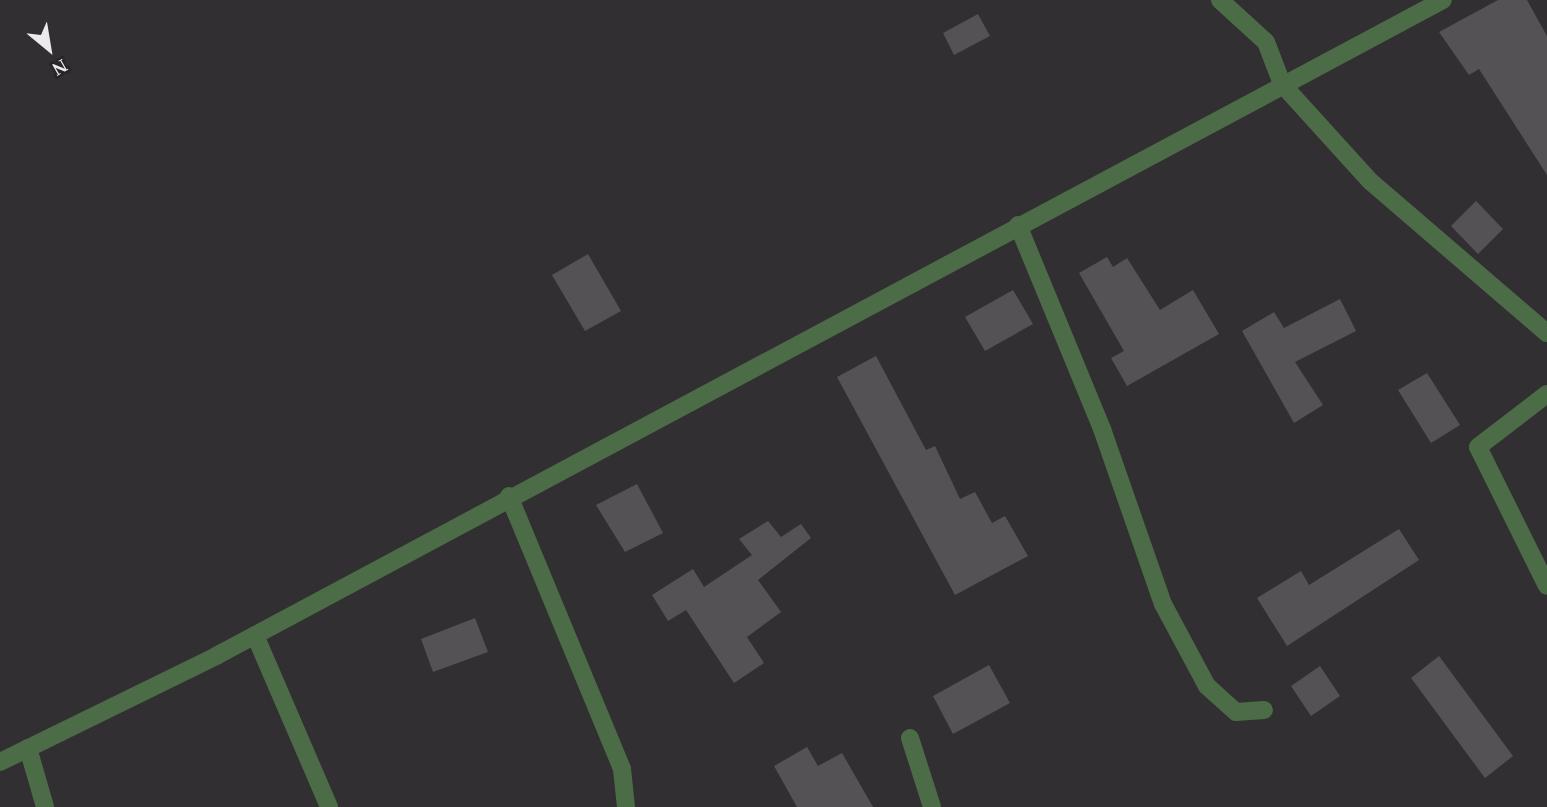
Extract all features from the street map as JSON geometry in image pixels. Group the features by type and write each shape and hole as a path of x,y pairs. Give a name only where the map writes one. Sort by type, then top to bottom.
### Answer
{"street":[{"path":"1220,0 1266,42 1282,84 1427,236 1547,333"},
{"path":"0,762 255,635 509,496 1443,0"},
{"path":"1018,225 1102,429 1163,604 1207,686 1236,712 1264,710"},
{"path":"1547,394 1478,447 1547,586"},
{"path":"509,496 622,769 626,807"},
{"path":"255,635 329,807"},
{"path":"910,738 932,807"},
{"path":"28,748 45,807"}],"building":[{"path":"1498,0 1527,0 1547,36 1547,175 1479,69 1469,75 1439,32"},
{"path":"978,14 990,36 954,55 943,33"},
{"path":"1476,201 1503,229 1478,254 1451,226"},
{"path":"588,254 621,311 585,331 552,275"},
{"path":"1107,257 1113,267 1127,258 1160,310 1193,290 1219,334 1127,386 1111,358 1124,351 1079,273"},
{"path":"1013,290 1033,324 985,351 965,317"},
{"path":"1340,299 1356,331 1295,362 1323,405 1294,423 1242,331 1274,312 1284,328"},
{"path":"876,356 926,450 935,446 960,499 975,492 992,523 1005,516 1028,556 955,595 837,377"},
{"path":"1427,373 1460,425 1431,443 1398,390"},
{"path":"637,484 663,533 625,552 596,505"},
{"path":"768,521 781,537 801,524 811,538 758,580 781,612 747,637 764,663 734,683 686,610 668,621 652,595 693,569 704,587 752,555 739,539"},
{"path":"1399,529 1419,560 1287,646 1257,598 1301,571 1309,585"},
{"path":"475,618 488,652 433,672 421,639"},
{"path":"1439,656 1513,756 1485,778 1411,678"},
{"path":"989,665 1010,703 953,734 933,696"},
{"path":"1320,666 1340,696 1311,716 1291,686"},
{"path":"807,747 818,766 842,753 873,807 797,807 774,766"}]}
